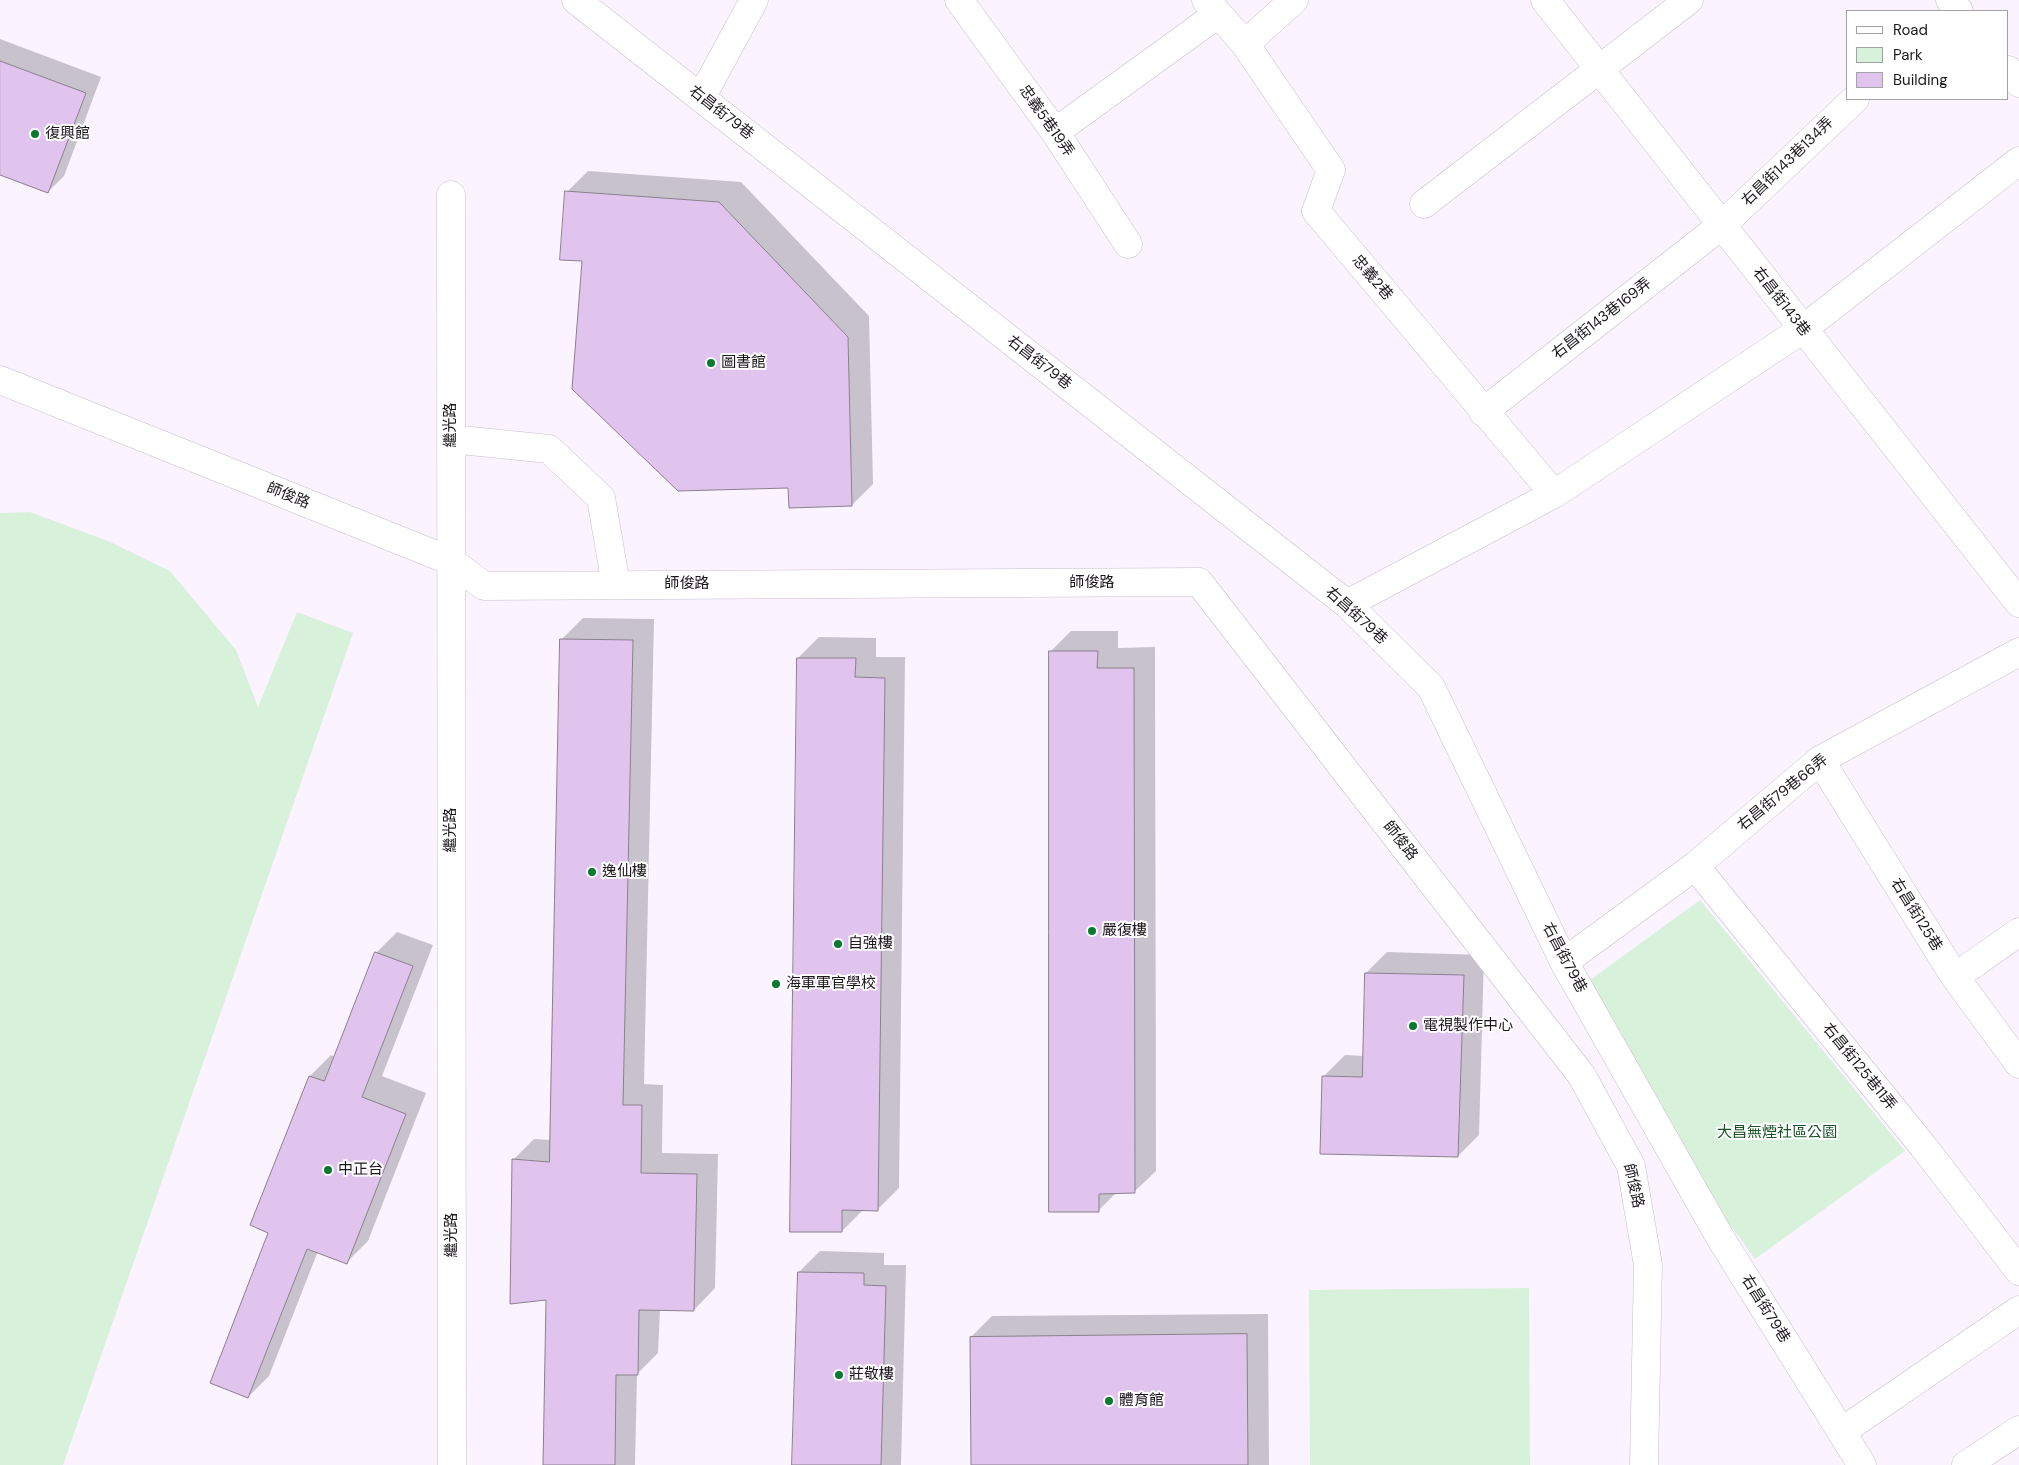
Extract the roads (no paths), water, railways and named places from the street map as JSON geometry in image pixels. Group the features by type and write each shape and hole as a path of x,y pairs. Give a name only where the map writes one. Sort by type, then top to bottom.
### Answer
{"street":[{"name":"右昌街79巷","path":"576,0 1347,604 1430,687 1564,962 1722,1239 1862,1465"},
{"path":"701,98 754,0"},
{"name":"忠義5巷19弄","path":"959,0 1055,132 1128,244"},
{"path":"1055,132 1212,7 1245,44 1294,0"},
{"name":"右昌街143巷","path":"1544,0 2019,603"},
{"path":"1424,204 1689,0"},
{"name":"忠義2巷","path":"1245,44 1331,170 1316,211 1483,412 1554,494"},
{"path":"2009,71 2019,83"},
{"name":"右昌街143巷134弄","path":"1722,225 1854,100"},
{"path":"1347,604 1554,494 1803,329 2019,161"},
{"name":"繼光路","path":"451,195 452,1465"},
{"name":"右昌街143巷169弄","path":"1483,412 1722,225"},
{"name":"師俊路","path":"0,380 451,561 484,586 1200,582 1582,1076 1630,1166 1648,1265 1644,1465"},
{"path":"451,439 549,449 601,498 616,585"},
{"name":"右昌街79巷66弄","path":"1564,962 1695,866 1820,760 2019,652"},
{"name":"右昌街125巷","path":"1820,760 1955,977 2019,1064"},
{"name":"右昌街125巷11弄","path":"1695,866 1923,1146 2019,1270"},
{"path":"1955,977 2019,932"},
{"path":"1841,1432 2019,1310"},
{"path":"1966,1465 2019,1430"}],"place":[{"name":"復興館","path":"35,134"},
{"name":"圖書館","path":"711,363"},
{"name":"逸仙樓","path":"592,872"},
{"name":"嚴復樓","path":"1092,931"},
{"name":"自強樓","path":"838,944"},
{"name":"海軍軍官學校","path":"776,984"},
{"name":"電視製作中心","path":"1413,1026"},
{"name":"中正台","path":"328,1170"},
{"name":"莊敬樓","path":"839,1375"},
{"name":"體育館","path":"1109,1401"}],"park label":[{"name":"大昌無煙社區公園","path":"1777,1133"}]}
